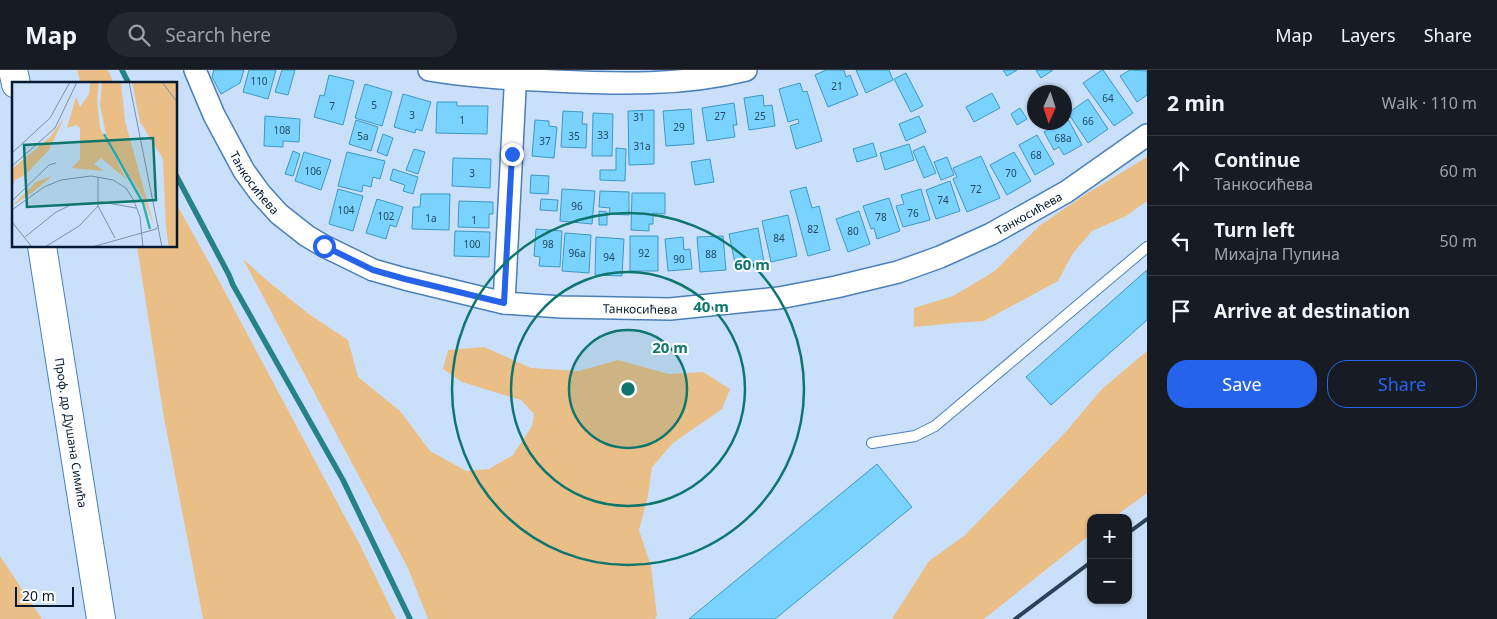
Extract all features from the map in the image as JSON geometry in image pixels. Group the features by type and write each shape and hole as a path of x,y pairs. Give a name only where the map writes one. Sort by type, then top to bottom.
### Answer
{"street":[{"name":"Танкосићева","path":"195,70 214,115 244,171 279,214 307,236 373,270 405,279 504,303 561,307 670,309 779,298 898,272 940,257 991,234 1066,192 1147,135"},
{"path":"429,70 480,77 516,75 612,84 697,79 746,70"},
{"path":"504,303 516,75"},
{"name":"Проф. др Душана Симића","path":"42,248 101,619"}],"lane":[{"path":"872,443 915,436 935,426 1147,247"}],"shaded area":[{"path":"77,70 108,70 113,82 80,82"},
{"path":"1147,157 1147,201 1126,216 1092,231 1073,253 1058,281 984,321 914,327 914,308 953,296 995,271 1039,226 1086,194"},
{"path":"178,207 360,545 396,619 203,619 164,418 137,248 178,248"},
{"path":"243,259 310,315 348,340 358,377 400,411 430,451 466,471 489,469 513,455 532,426 534,414 521,400 462,382 443,369 448,350 484,347 531,368 579,371 618,360 669,374 703,372 730,389 722,409 673,443 652,467 648,496 639,530 651,566 657,616 655,619 428,619 408,568"},
{"path":"1147,351 1147,493 1118,514 1087,514 1087,537 984,619 892,619 929,561 964,536 1063,435 1102,389"},
{"path":"0,556 42,619 0,619"}],"building":[{"path":"214,70 244,70 240,83 221,94 212,77"},
{"path":"249,70 276,70 268,99 243,92"},
{"path":"282,70 295,70 288,95 275,92"},
{"path":"826,70 844,70 846,77 850,75 858,95 828,107 815,75"},
{"path":"856,70 889,70 893,80 866,93"},
{"path":"1003,70 1017,70 1007,76"},
{"path":"1036,70 1053,70 1041,78"},
{"path":"1102,70 1133,113 1114,126 1083,83"},
{"path":"1130,70 1147,71 1147,95 1137,102 1120,76"},
{"path":"906,73 923,106 911,112 894,79"},
{"path":"329,75 354,81 343,125 314,117 320,95 324,96"},
{"path":"800,83 803,92 807,91 822,141 796,149 790,126 799,123 798,119 788,122 779,89"},
{"path":"365,84 392,92 382,126 355,118"},
{"path":"992,93 1000,108 974,122 966,107"},
{"path":"403,94 431,102 422,131 416,129 415,133 394,127"},
{"path":"763,95 764,106 772,105 775,126 749,130 744,98"},
{"path":"1088,99 1108,129 1088,143 1072,119 1072,110"},
{"path":"437,102 457,102 457,106 488,106 487,134 436,133"},
{"path":"734,103 737,125 733,125 735,137 707,141 702,108"},
{"path":"1020,108 1027,119 1017,125 1011,114"},
{"path":"691,109 694,144 666,146 663,111"},
{"path":"654,110 654,164 629,165 628,111"},
{"path":"563,111 583,112 582,124 587,124 586,148 561,147"},
{"path":"593,113 613,114 612,156 592,156"},
{"path":"265,116 300,119 299,142 283,141 283,147 264,146"},
{"path":"919,116 926,132 906,141 899,124"},
{"path":"356,120 378,127 371,151 349,144"},
{"path":"535,120 549,121 549,126 557,127 554,158 532,156"},
{"path":"1072,126 1082,145 1064,155 1059,147 1054,150 1044,132 1048,130 1072,130"},
{"path":"383,134 393,138 387,156 377,152"},
{"path":"1037,135 1054,164 1035,175 1019,145"},
{"path":"873,143 877,156 857,162 853,149"},
{"path":"909,144 914,160 885,170 880,153"},
{"path":"924,146 936,173 924,178 913,151"},
{"path":"616,148 626,149 625,181 600,180 600,170 616,170"},
{"path":"414,149 425,152 418,174 406,170"},
{"path":"293,151 300,154 293,176 285,174"},
{"path":"304,152 331,160 321,190 295,181"},
{"path":"347,152 385,161 380,179 373,177 371,187 363,185 362,192 338,186"},
{"path":"1014,152 1031,181 1007,195 990,165"},
{"path":"981,156 1000,198 967,212 953,179 957,177 953,168"},
{"path":"947,157 954,175 941,180 934,162"},
{"path":"453,158 491,159 490,188 452,186"},
{"path":"710,159 714,182 695,185 691,162"},
{"path":"393,169 418,177 413,194 403,191 405,185 390,180"},
{"path":"531,175 549,176 548,194 530,193"},
{"path":"950,181 960,211 936,219 926,190"},
{"path":"806,187 812,208 819,206 830,250 808,256 790,191"},
{"path":"338,189 363,196 353,231 329,224"},
{"path":"562,189 595,191 592,224 560,221"},
{"path":"921,189 930,220 903,227 896,206 904,204 901,195"},
{"path":"600,191 629,192 629,215 609,214 610,208 599,207"},
{"path":"632,193 665,193 665,214 653,213 653,224 649,224 649,231 631,230"},
{"path":"421,194 450,194 449,230 412,229 413,207 420,207"},
{"path":"889,198 900,231 877,239 874,228 871,229 863,206"},
{"path":"377,199 403,207 396,227 390,225 386,239 366,233"},
{"path":"541,199 558,200 557,211 540,210"},
{"path":"459,201 493,202 493,214 489,214 489,228 458,227"},
{"path":"599,211 607,212 607,225 599,225"},
{"path":"859,211 870,244 848,252 836,219"},
{"path":"788,215 797,256 771,262 762,221"},
{"path":"758,228 764,262 736,268 729,234"},
{"path":"536,229 562,231 560,267 539,266 540,257 534,256"},
{"path":"455,231 490,232 489,257 454,256"},
{"path":"565,233 591,235 589,273 562,271"},
{"path":"630,236 658,236 658,271 630,271"},
{"path":"723,236 726,270 700,272 697,237"},
{"path":"596,237 624,239 622,276 595,275"},
{"path":"683,237 684,250 690,249 692,269 668,271 665,239"},
{"path":"1147,270 1147,320 1051,405 1026,377"},
{"path":"877,464 912,507 775,619 689,619"}],"waterway":[{"path":"122,70 128,82"},
{"path":"178,179 233,285 343,480 410,619"}],"railway":[{"path":"1132,530 1147,519"},
{"path":"1015,619 1087,565"}],"route":[{"path":"324,246 373,270 504,303 512,154"}]}
